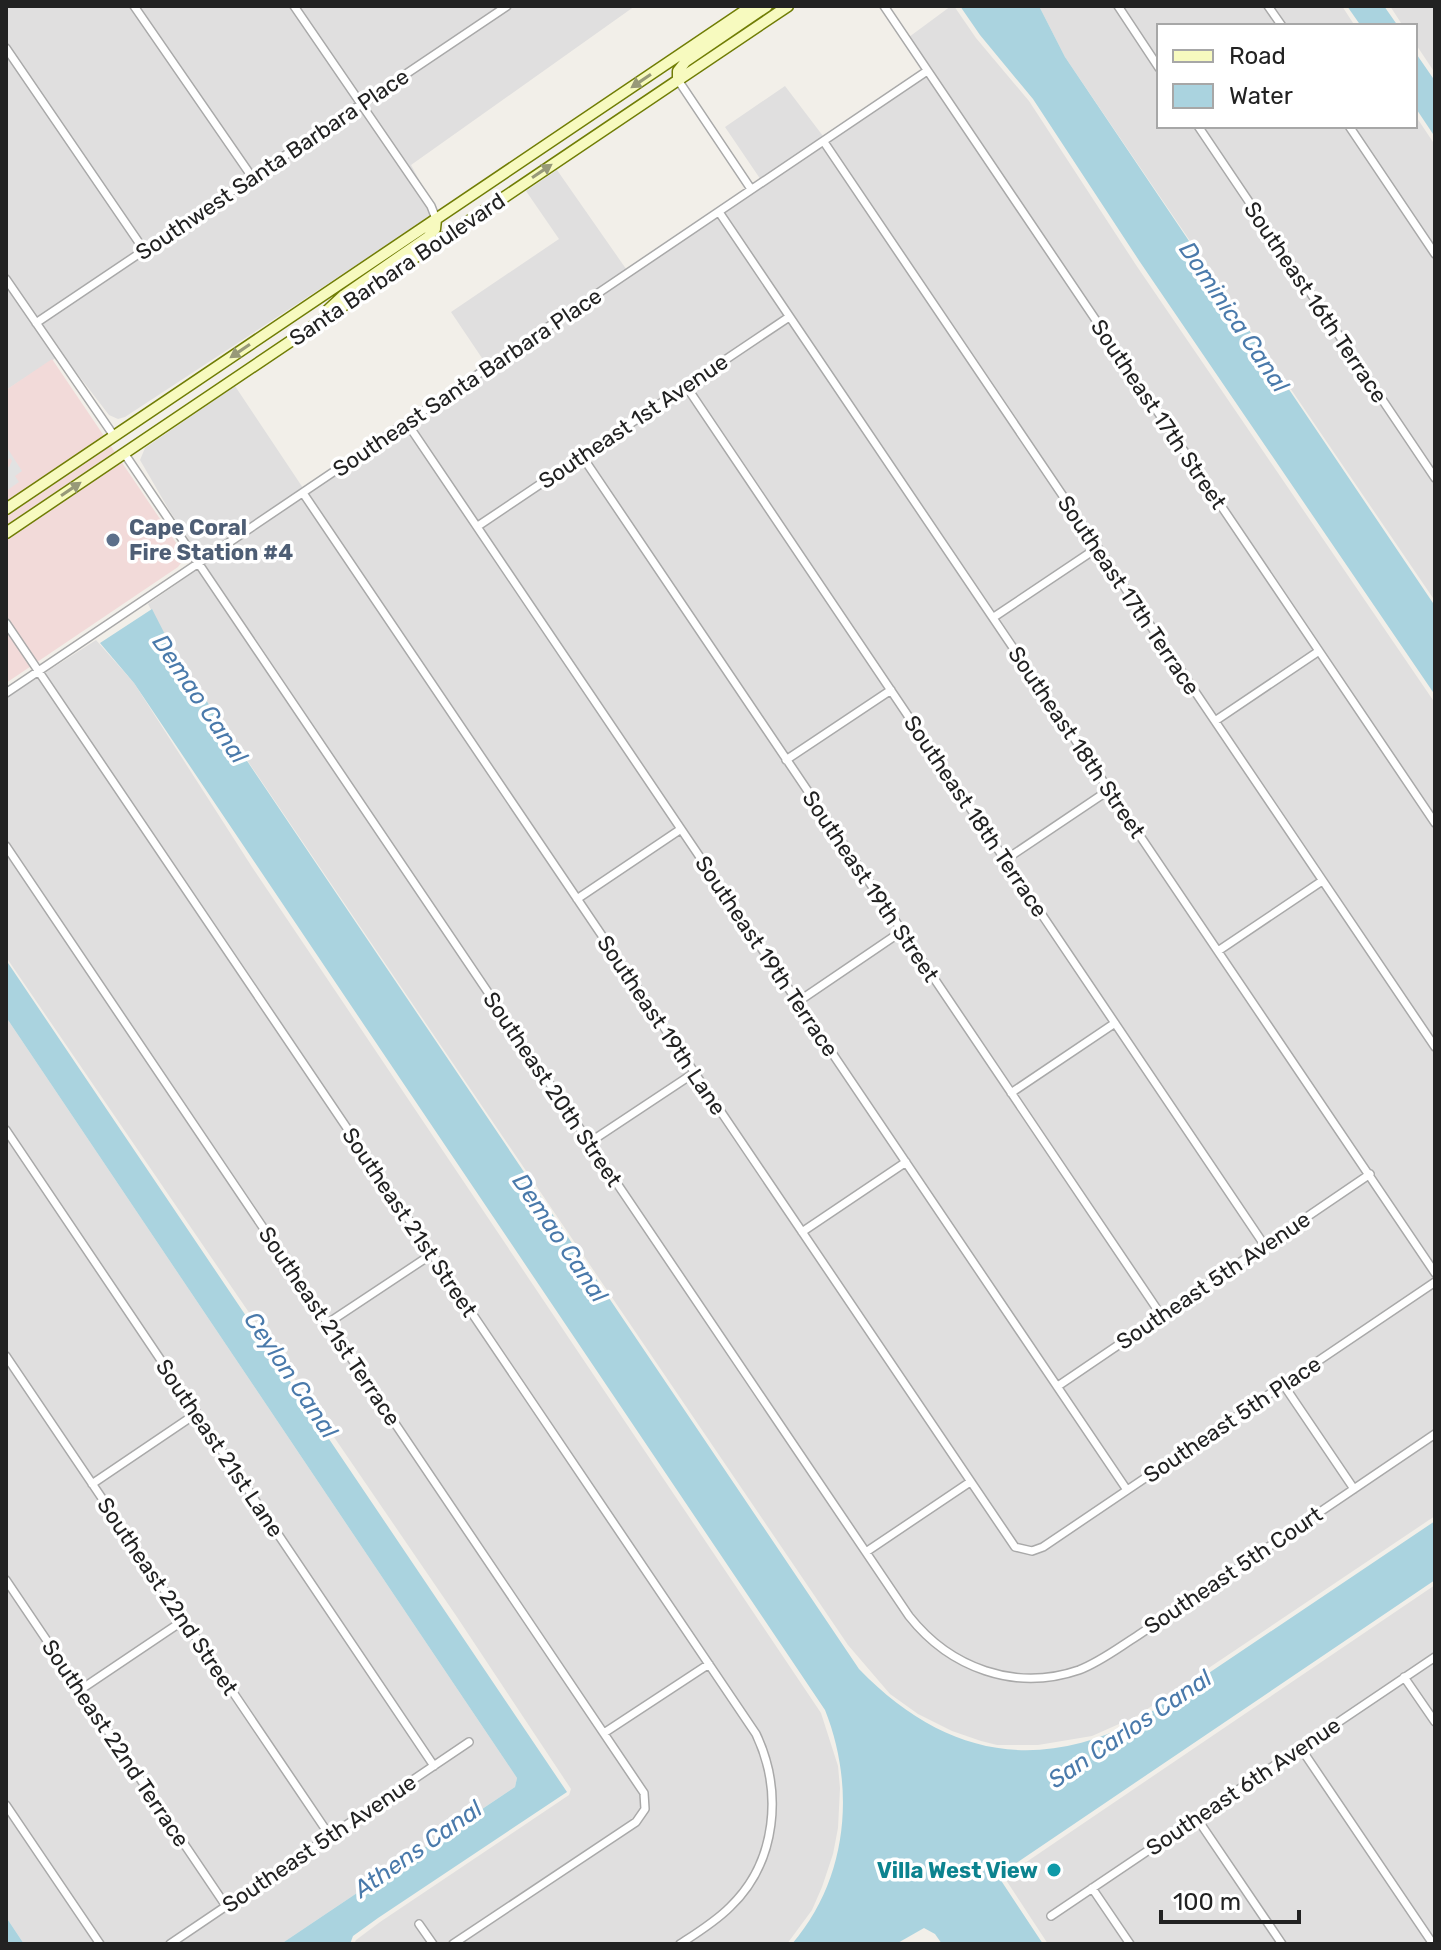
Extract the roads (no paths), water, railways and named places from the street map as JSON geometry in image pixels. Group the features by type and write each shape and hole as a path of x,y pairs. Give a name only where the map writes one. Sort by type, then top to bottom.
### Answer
{"main road":[{"name":"Santa Barbara Boulevard","path":"6,509 752,6"},
{"path":"678,80 680,67 767,6"},
{"name":"Santa Barbara Boulevard","path":"6,533 788,6"},
{"path":"323,318 344,295 428,237 435,229 436,219"}],"street":[{"path":"134,6 252,177"},
{"path":"294,6 431,206 436,219"},
{"name":"Southwest Santa Barbara Place","path":"36,323 507,6"},
{"name":"Southeast 17th Street","path":"884,6 1435,823"},
{"path":"1118,6 1157,65"},
{"path":"1268,6 1281,24"},
{"path":"6,48 144,250"},
{"name":"Southeast Santa Barbara Place","path":"6,693 927,71"},
{"path":"678,80 751,189"},
{"name":"Southeast 16th Terrace","path":"1199,128 1435,478"},
{"path":"1350,128 1435,254"},
{"name":"Southeast 17th Terrace","path":"824,142 1435,1047"},
{"name":"Southeast 18th Street","path":"719,212 1435,1273"},
{"path":"6,279 114,436"},
{"name":"Southeast 1st Avenue","path":"478,526 789,317"},
{"name":"Southeast 18th Terrace","path":"686,386 1265,1246"},
{"name":"Southeast 19th Terrace","path":"407,423 1127,1490"},
{"name":"Southeast 20th Street","path":"124,453 909,1616 934,1644 967,1665 1020,1678"},
{"name":"Southeast 19th Street","path":"582,456 1161,1315"},
{"name":"Southeast 19th Lane","path":"303,493 1010,1542 1027,1551"},
{"path":"994,617 1097,548"},
{"name":"Southeast 21st Street","path":"6,623 756,1734 767,1763 773,1794 769,1836 761,1863 742,1895 723,1914 680,1944"},
{"path":"1215,721 1319,651"},
{"path":"786,760 891,690"},
{"path":"1005,860 1109,790"},
{"path":"577,899 681,829"},
{"name":"Southeast 21st Terrace","path":"6,846 645,1798 645,1809 636,1822 453,1944"},
{"path":"1218,951 1322,881"},
{"path":"799,1001 902,931"},
{"path":"1011,1093 1115,1023"},
{"path":"590,1142 694,1073"},
{"name":"Southeast 21st Lane","path":"6,1130 434,1766"},
{"path":"802,1232 906,1162"},
{"name":"Southeast 5th Avenue","path":"1058,1386 1370,1174"},
{"path":"328,1323 432,1254"},
{"name":"Southeast 5th Place","path":"1027,1551 1043,1547 1435,1282"},
{"name":"Southeast 22nd Street","path":"6,1356 330,1836"},
{"path":"1283,1384 1354,1489"},
{"path":"92,1484 197,1413"},
{"name":"Southeast 5th Court","path":"1020,1678 1064,1674 1099,1660 1435,1434"},
{"path":"866,1552 970,1482"},
{"name":"Southeast 22nd Terrace","path":"6,1580 226,1906"},
{"path":"80,1690 184,1620"},
{"name":"Southeast 6th Avenue","path":"1051,1916 1435,1657"},
{"path":"604,1733 709,1664"},
{"path":"1404,1677 1435,1722"},
{"name":"Southeast 5th Avenue","path":"170,1944 469,1742"},
{"path":"1300,1747 1433,1944"},
{"path":"6,1805 100,1944"},
{"path":"1196,1817 1282,1944"},
{"path":"1092,1888 1130,1944"},
{"path":"419,1924 433,1944"}],"water":[{"name":"Dominica Canal","path":"960,6 1039,6 1065,57 1435,606 1435,695 1140,262 1033,99"},
{"path":"1347,6 1384,6 1397,24 1360,24"},
{"path":"1417,55 1435,81 1435,137 1417,110"},
{"path":"152,609 175,654 859,1669 890,1698 922,1720 955,1737 990,1747 1025,1750 1062,1747 1100,1737 1139,1720 1435,1521 1435,1580 1003,1872 1002,1882 1043,1944 942,1944 935,1934 924,1928 896,1944 792,1944 825,1891 841,1832 841,1770 825,1710 134,683 100,643"},
{"path":"6,960 567,1792 378,1918 353,1936 350,1944 281,1944 515,1787 517,1778 6,1017"},
{"path":"6,1917 24,1944 6,1944"}],"place":[{"name":"Cape Coral Fire Station #4","path":"113,540"},
{"name":"Villa West View","path":"1054,1870"}],"water label":[{"name":"Demao Canal","path":"200,699"},
{"name":"Demao Canal","path":"560,1238"},
{"name":"Ceylon Canal","path":"291,1375"},
{"name":"San Carlos Canal","path":"1130,1729"},
{"name":"Athens Canal","path":"418,1849"}]}
